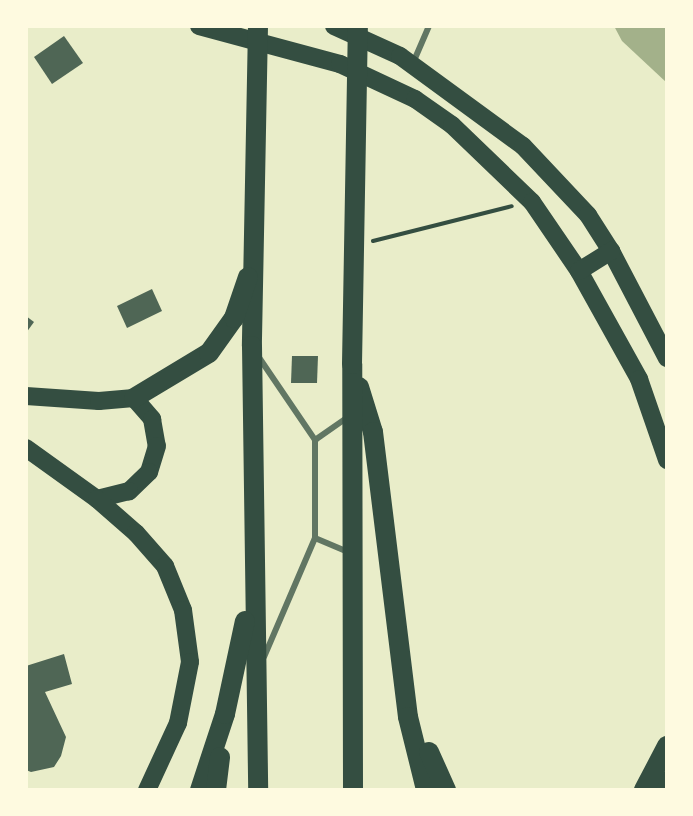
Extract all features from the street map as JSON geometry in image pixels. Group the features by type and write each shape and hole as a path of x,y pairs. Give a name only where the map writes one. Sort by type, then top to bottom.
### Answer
{"highway":[{"path":"258,26 252,346 258,790"},
{"path":"353,790 352,364 358,26"},
{"path":"134,398 209,353 234,318 255,258"},
{"path":"352,364 373,432 408,717 426,790"},
{"path":"216,790 225,714 254,573"},
{"path":"402,664 437,775 446,790"},
{"path":"200,790 225,714"},
{"path":"644,790 667,746"}],"main road":[{"path":"199,26 340,64 375,77 452,125 532,202 579,271 661,418 667,460"},
{"path":"334,26 412,64 523,146 588,215 611,251 667,358"},
{"path":"579,271 611,251"},
{"path":"26,396 99,401 134,398 152,419 157,446 149,472 129,491 97,499"},
{"path":"26,448 97,499 136,533 165,566 183,610 190,662 178,723 147,790"},
{"path":"664,790 667,780"}],"lane":[{"path":"412,64 429,26"},
{"path":"252,346 315,440 315,538 255,677"},
{"path":"315,440 352,414"},
{"path":"315,538 353,555"}],"path":[{"path":"371,241 532,202"}],"shaded area":[{"path":"614,26 667,26 667,83 622,41"}],"building":[{"path":"64,36 83,63 52,84 34,57"},
{"path":"152,289 162,311 127,328 117,306"},
{"path":"26,316 34,322 26,333"},
{"path":"292,356 318,356 317,383 291,383"},
{"path":"64,654 72,684 45,692 66,737 61,756 54,767 31,772 26,770 26,666"}]}
